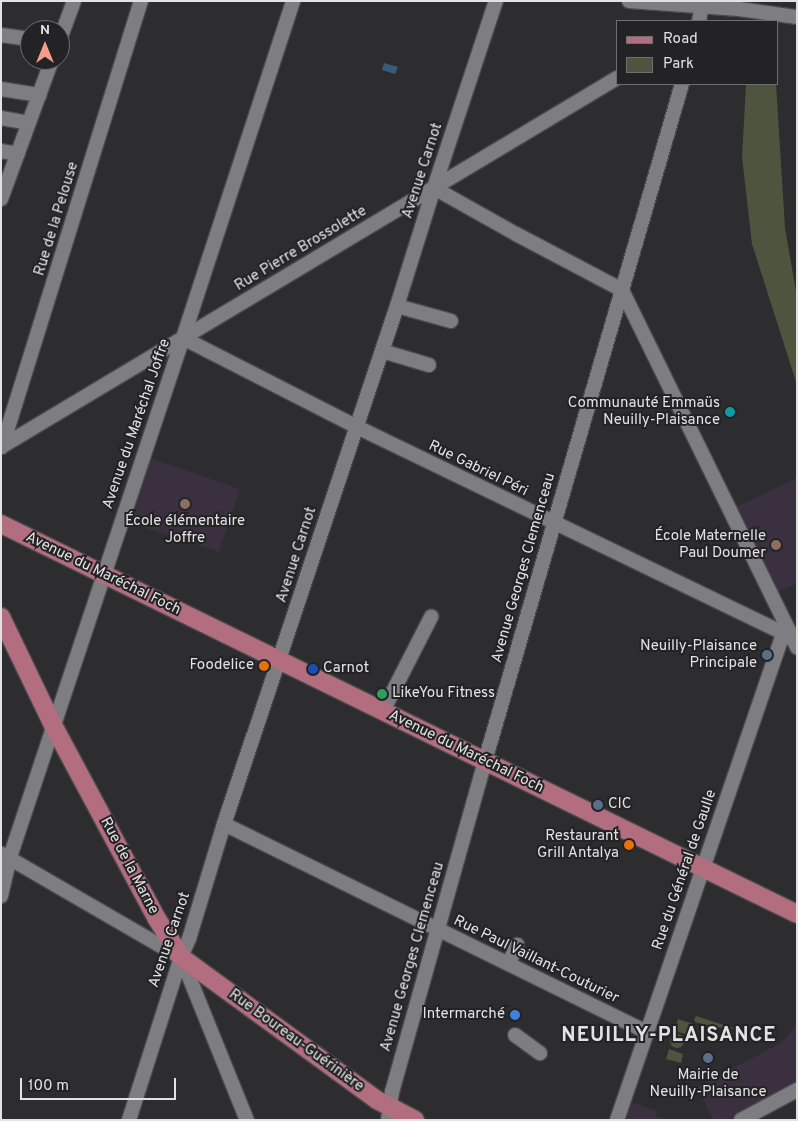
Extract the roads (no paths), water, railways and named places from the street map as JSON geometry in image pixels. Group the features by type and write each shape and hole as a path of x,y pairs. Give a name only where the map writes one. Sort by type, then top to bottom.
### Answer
{"main road":[{"name":"Avenue du Maréchal Foch","path":"1,524 797,914"},
{"name":"Rue de la Marne","path":"1,617 54,725 157,919 181,957"},
{"name":"Rue Boureau-Guérinière","path":"181,957 388,1114 416,1120"}],"street":[{"path":"67,20 74,1"},
{"name":"Rue de la Pelouse","path":"2,447 142,1"},
{"name":"Avenue du Maréchal Joffre","path":"1,896 6,856 54,725 293,1"},
{"name":"Avenue Carnot","path":"129,1120 181,957 189,939 224,824 398,306 434,188 496,1"},
{"path":"628,1 702,4 797,17"},
{"path":"699,20 702,4"},
{"path":"1,35 20,38"},
{"path":"1,199 49,70"},
{"name":"Rue Pierre Brossolette","path":"2,447 616,79"},
{"name":"Avenue Georges Clemenceau","path":"388,1114 485,760 682,85"},
{"path":"1,89 40,95"},
{"path":"1,118 29,122"},
{"path":"1,151 18,154"},
{"path":"434,188 622,290 793,642"},
{"path":"398,306 451,321"},
{"name":"Rue Gabriel Péri","path":"183,338 357,427 793,642"},
{"path":"382,351 429,365"},
{"path":"383,711 431,617"},
{"name":"Rue du Général de Gaulle","path":"617,1120 781,640 793,642"},
{"name":"Rue Paul Vaillant-Couturier","path":"224,824 646,1032"},
{"path":"6,856 181,957"},
{"path":"509,963 517,945"},
{"name":"Rue de la Marne","path":"181,957 247,1120"},
{"path":"515,1034 540,1052"},
{"path":"741,1120 797,1090"}],"water":[{"path":"384,63 398,67 395,74 382,70"}],"place":[{"name":"Communauté Emmaüs Neuilly-Plaisance","path":"730,412"},
{"name":"École élémentaire Joffre","path":"185,504"},
{"name":"École Maternelle Paul Doumer","path":"776,545"},
{"name":"Neuilly-Plaisance Principale","path":"767,655"},
{"name":"Foodelice","path":"264,666"},
{"name":"Carnot","path":"313,669"},
{"name":"LikeYou Fitness","path":"382,694"},
{"name":"CIC","path":"598,805"},
{"name":"Restaurant Grill Antalya","path":"629,845"},
{"name":"Intermarché","path":"515,1015"},
{"name":"Mairie de Neuilly-Plaisance","path":"708,1058"}],"district":[{"name":"NEUILLY-PLAISANCE","path":"669,1036"}]}
